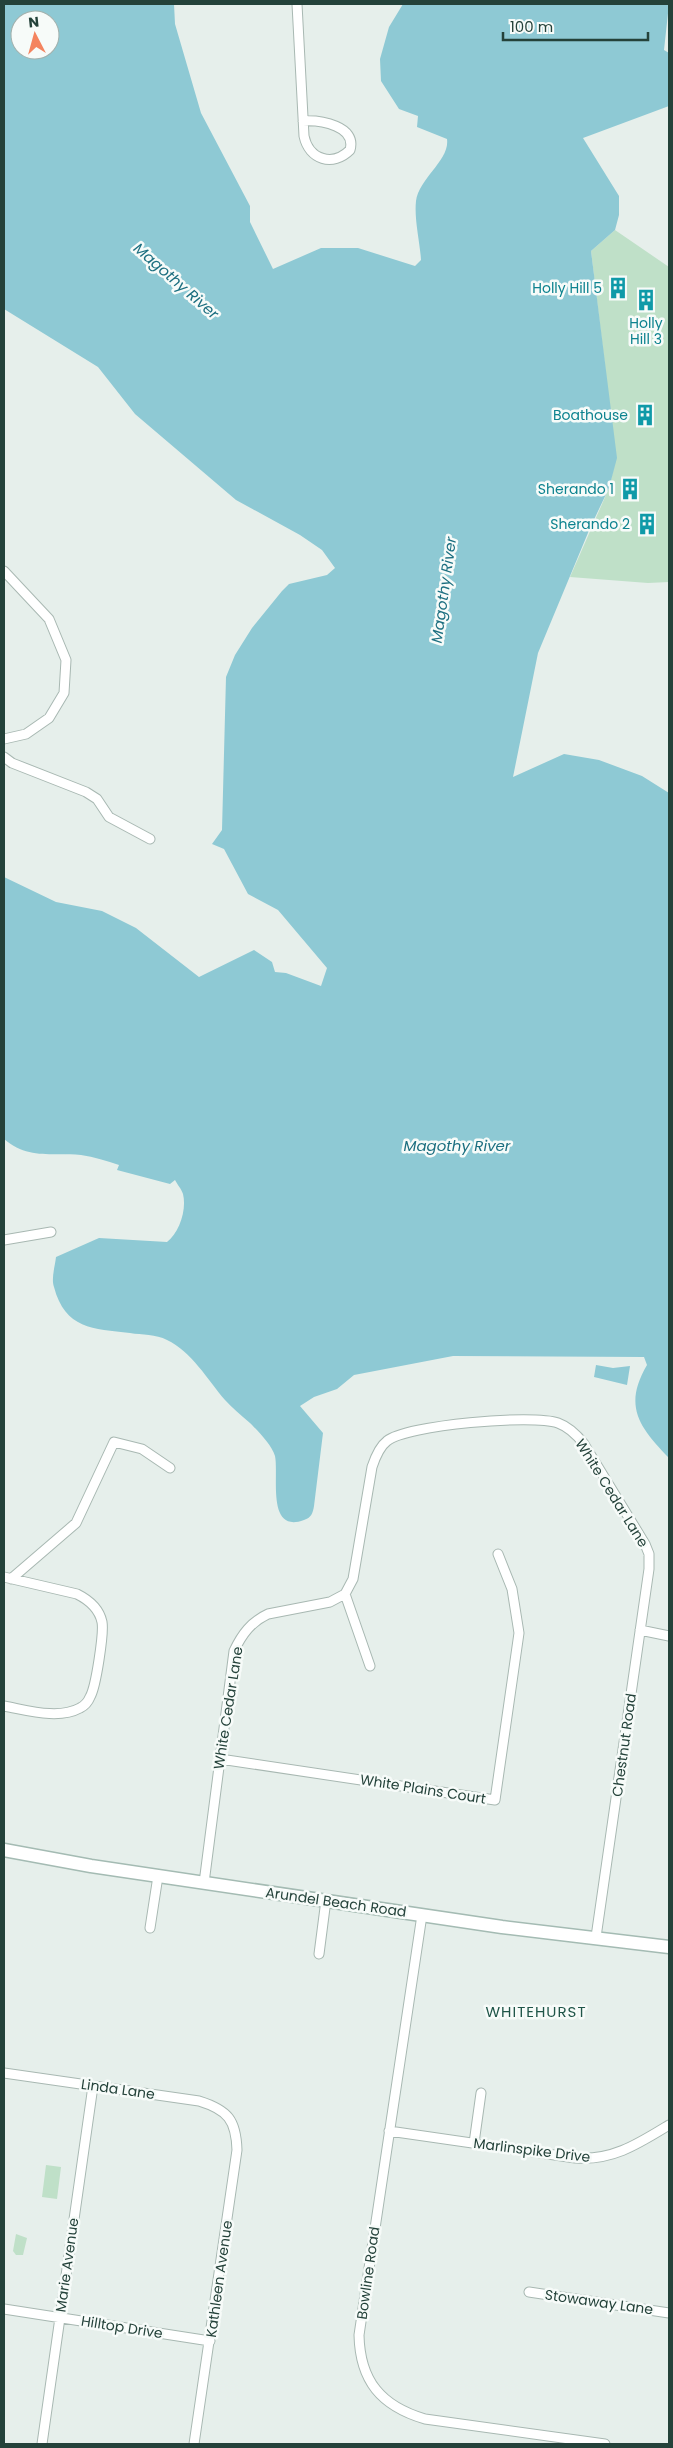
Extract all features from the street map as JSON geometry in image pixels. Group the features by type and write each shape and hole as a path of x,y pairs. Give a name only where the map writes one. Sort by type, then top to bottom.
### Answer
{"street":[{"path":"297,4 303,121 306,142 309,149 321,159 337,159 350,150 351,138 347,133 323,123 303,121"},
{"path":"4,571 49,619 66,660 64,693 49,718 26,734 4,739"},
{"path":"4,756 12,763 86,792 97,799 110,818 150,839"},
{"path":"4,1240 51,1232"},
{"name":"White Cedar Lane","path":"204,1883 234,1651 244,1632 259,1618 268,1614 330,1602 345,1594 353,1579 374,1458 385,1442 408,1432 497,1420 549,1421 558,1423 575,1433 637,1529 649,1554"},
{"path":"7,1578 76,1523 114,1442 142,1449 153,1454 170,1468"},
{"name":"White Plains Court","path":"220,1759 495,1800 519,1633 512,1590 498,1554"},
{"name":"Chestnut Road","path":"596,1937 649,1569 649,1554"},
{"path":"4,1706 60,1713 79,1708 86,1703 94,1686 102,1630 99,1612 87,1599 77,1594 7,1578"},
{"path":"345,1594 370,1666"},
{"path":"640,1630 669,1636"},
{"name":"Arundel Beach Road","path":"4,1850 158,1876 422,1915 554,1934 596,1937 669,1947"},
{"path":"150,1928 158,1876"},
{"path":"319,1954 326,1900"},
{"name":"Bowline Road","path":"422,1915 359,2335 361,2358 375,2389 396,2408 425,2418 605,2444"},
{"name":"Linda Lane","path":"4,2072 199,2101 213,2105 228,2116"},
{"name":"Marie Avenue","path":"42,2444 93,2086"},
{"path":"474,2143 481,2093"},
{"name":"Kathleen Avenue","path":"194,2444 237,2150 234,2126 228,2116"},
{"name":"Marlinspike Drive","path":"389,2130 575,2158 598,2158 634,2147 669,2126"},
{"name":"Stowaway Lane","path":"529,2292 669,2313"},
{"name":"Hilltop Drive","path":"4,2309 210,2341"}],"green space":[{"path":"615,230 669,267 669,582 648,583 570,577 609,488 616,458 591,251"},
{"path":"46,2165 61,2167 57,2199 42,2197"},
{"path":"16,2234 27,2238 23,2255 16,2255 13,2251"}],"water":[{"name":"Magothy River","path":"4,4 174,4 175,24 201,113 250,206 250,222 273,269 321,248 358,248 415,266 421,260 416,201 418,193 444,154 447,147 447,139 417,127 418,116 399,109 381,81 380,59 389,27 403,4 669,4 664,50 669,53 669,106 583,138 619,196 619,215 615,230 591,251 617,458 609,488 590,528 538,653 513,777 564,754 599,760 642,776 669,793 669,1458 650,1436 638,1415 636,1392 647,1365 644,1357 453,1356 354,1375 337,1389 314,1397 300,1406 323,1433 313,1511 310,1517 292,1522 284,1519 279,1511 275,1456 271,1447 253,1426 225,1400 184,1351 167,1340 158,1337 104,1330 82,1324 65,1311 59,1301 53,1280 56,1257 99,1238 167,1242 175,1233 181,1221 184,1200 175,1180 170,1184 117,1170 119,1165 86,1156 41,1154 22,1150 4,1139 4,877 56,902 102,911 136,928 199,977 254,950 272,962 275,972 286,973 321,986 327,968 278,910 248,894 224,849 212,844 222,830 226,677 235,655 252,628 289,584 327,575 335,568 322,550 300,535 236,500 135,414 98,367 4,309"},
{"path":"596,1365 613,1368 630,1366 627,1385 594,1377"}],"place":[{"name":"Holly Hill 5","path":"618,288"},
{"name":"Holly Hill 3","path":"646,300"},
{"name":"Boathouse","path":"645,415"},
{"name":"Sherando 1","path":"630,489"},
{"name":"Sherando 2","path":"647,524"}],"district":[{"name":"WHITEHURST","path":"536,2012"}]}
